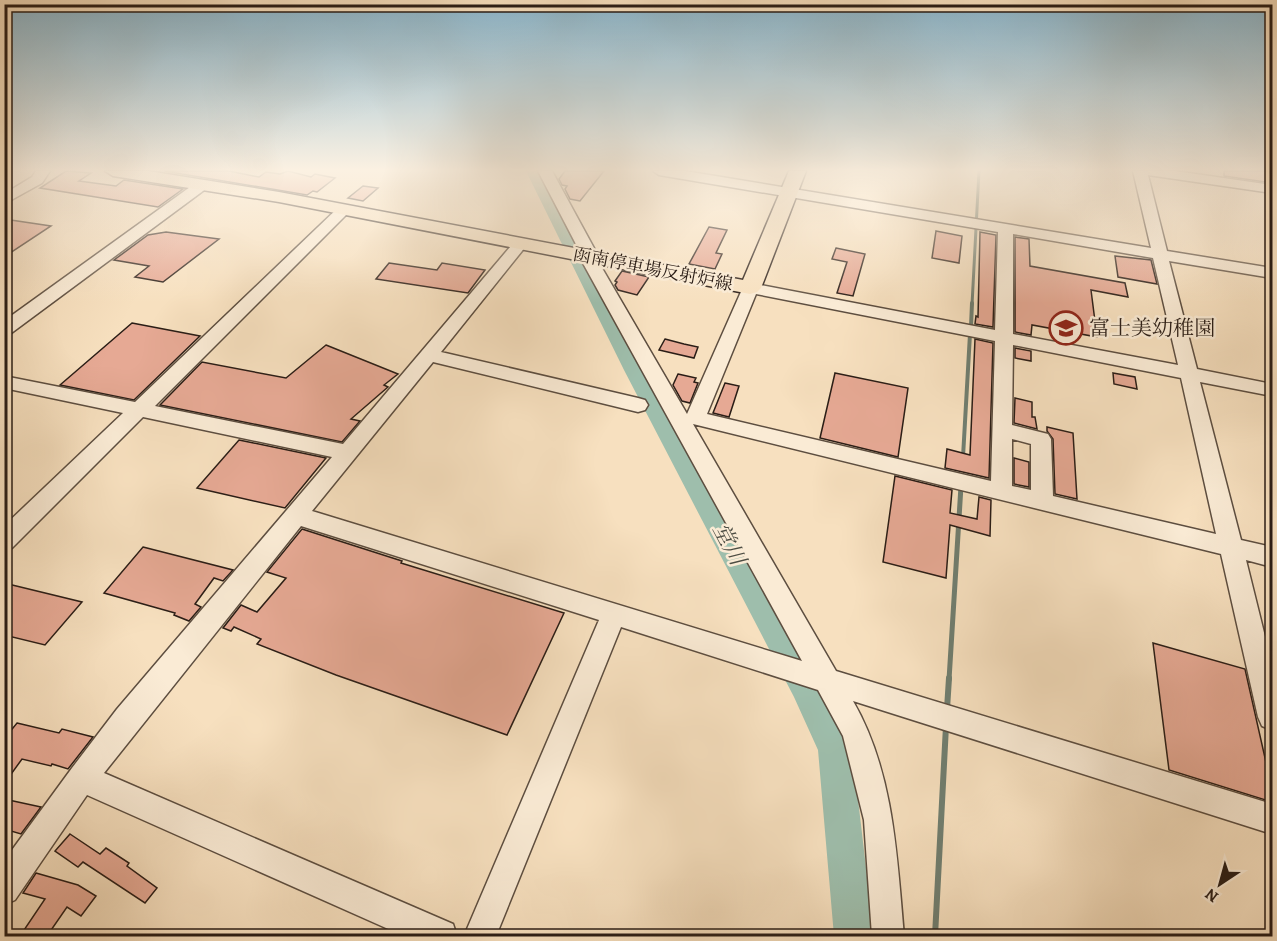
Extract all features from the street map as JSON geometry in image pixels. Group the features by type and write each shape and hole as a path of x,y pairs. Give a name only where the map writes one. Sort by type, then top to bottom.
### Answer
{"main road":[{"name":"函南停車場反射炉線","path":"375,215 750,288 780,215"}],"street":[{"path":"4,330 161,215"},
{"path":"4,541 339,215"},
{"path":"568,215 587,250 587,256 687,419 856,732 879,820 888,936"},
{"path":"927,215 1272,273"},
{"path":"1151,215 1272,717"},
{"path":"1001,492 1006,228"},
{"path":"4,889 82,778 170,666 520,243"},
{"path":"687,419 750,288 1272,390"},
{"path":"427,355 638,405"},
{"path":"4,382 346,452"},
{"path":"687,419 1272,557"},
{"path":"1003,430 1041,439 1042,502"},
{"path":"295,515 612,616 1272,819"},
{"path":"480,936 612,616"},
{"path":"82,778 441,936"}],"building":[{"path":"4,219 51,226 4,257"},
{"path":"709,227 727,230 716,253 722,254 715,269 689,264"},
{"path":"936,231 962,236 959,263 932,258"},
{"path":"166,232 219,239 163,282 135,277 149,266 114,260 148,235"},
{"path":"980,232 996,235 993,327 975,324 976,316 978,317"},
{"path":"1015,237 1029,239 1030,266 1125,283 1128,297 1091,290 1097,337 1032,325 1031,335 1015,332"},
{"path":"836,248 865,254 853,296 837,293 847,262 832,259"},
{"path":"1115,256 1151,260 1157,284 1118,277"},
{"path":"389,263 437,270 442,263 485,270 468,293 376,279"},
{"path":"622,271 649,277 637,295 618,290 615,281"},
{"path":"132,323 200,336 134,400 60,385"},
{"path":"665,339 698,347 694,358 659,350"},
{"path":"975,339 993,343 989,478 945,468 947,449 970,455"},
{"path":"326,345 398,374 384,385 388,387 351,419 360,421 342,442 160,405 202,362 286,378"},
{"path":"1015,348 1031,351 1031,361 1015,358"},
{"path":"835,373 908,388 898,457 820,438"},
{"path":"1113,373 1135,377 1137,389 1114,384"},
{"path":"678,374 696,378 694,382 698,383 690,403 682,401 673,385"},
{"path":"725,383 739,386 729,417 713,413"},
{"path":"1015,398 1032,402 1032,417 1035,417 1037,429 1014,423"},
{"path":"1047,427 1073,433 1077,499 1055,494 1053,439"},
{"path":"239,440 326,458 285,508 197,488"},
{"path":"1014,458 1029,462 1029,487 1014,484"},
{"path":"895,476 952,490 950,513 977,519 979,497 991,500 990,536 950,525 946,578 883,562"},
{"path":"302,529 402,561 401,563 564,613 507,735 336,675 257,644 261,639 234,627 231,631 223,628 241,605 257,612 286,578 267,572"},
{"path":"143,547 233,570 223,581 214,578 195,604 201,607 189,621 174,615 175,613 104,593"},
{"path":"4,583 82,602 45,645 4,635"},
{"path":"1153,643 1245,669 1272,789 1272,802 1169,770"},
{"path":"17,723 59,733 62,729 93,737 68,769 22,759 4,784 4,739"},
{"path":"4,799 41,807 21,834 4,829"},
{"path":"70,834 100,854 106,848 129,863 127,866 157,888 145,903 83,862 78,867 55,851"},
{"path":"36,873 78,885 96,896 81,916 67,907 47,936 22,933 45,899 23,893"}],"waterway":[{"name":"堂川","path":"556,215 635,370 805,686 835,748 854,936"},
{"path":"972,305 977,215"},
{"path":"971,326 972,303"},
{"path":"963,457 970,334"},
{"path":"949,680 961,486"},
{"path":"947,709 949,678"},
{"path":"935,936 946,726"}],"place":[{"name":"富士美幼稚園","path":"1066,328"}]}
